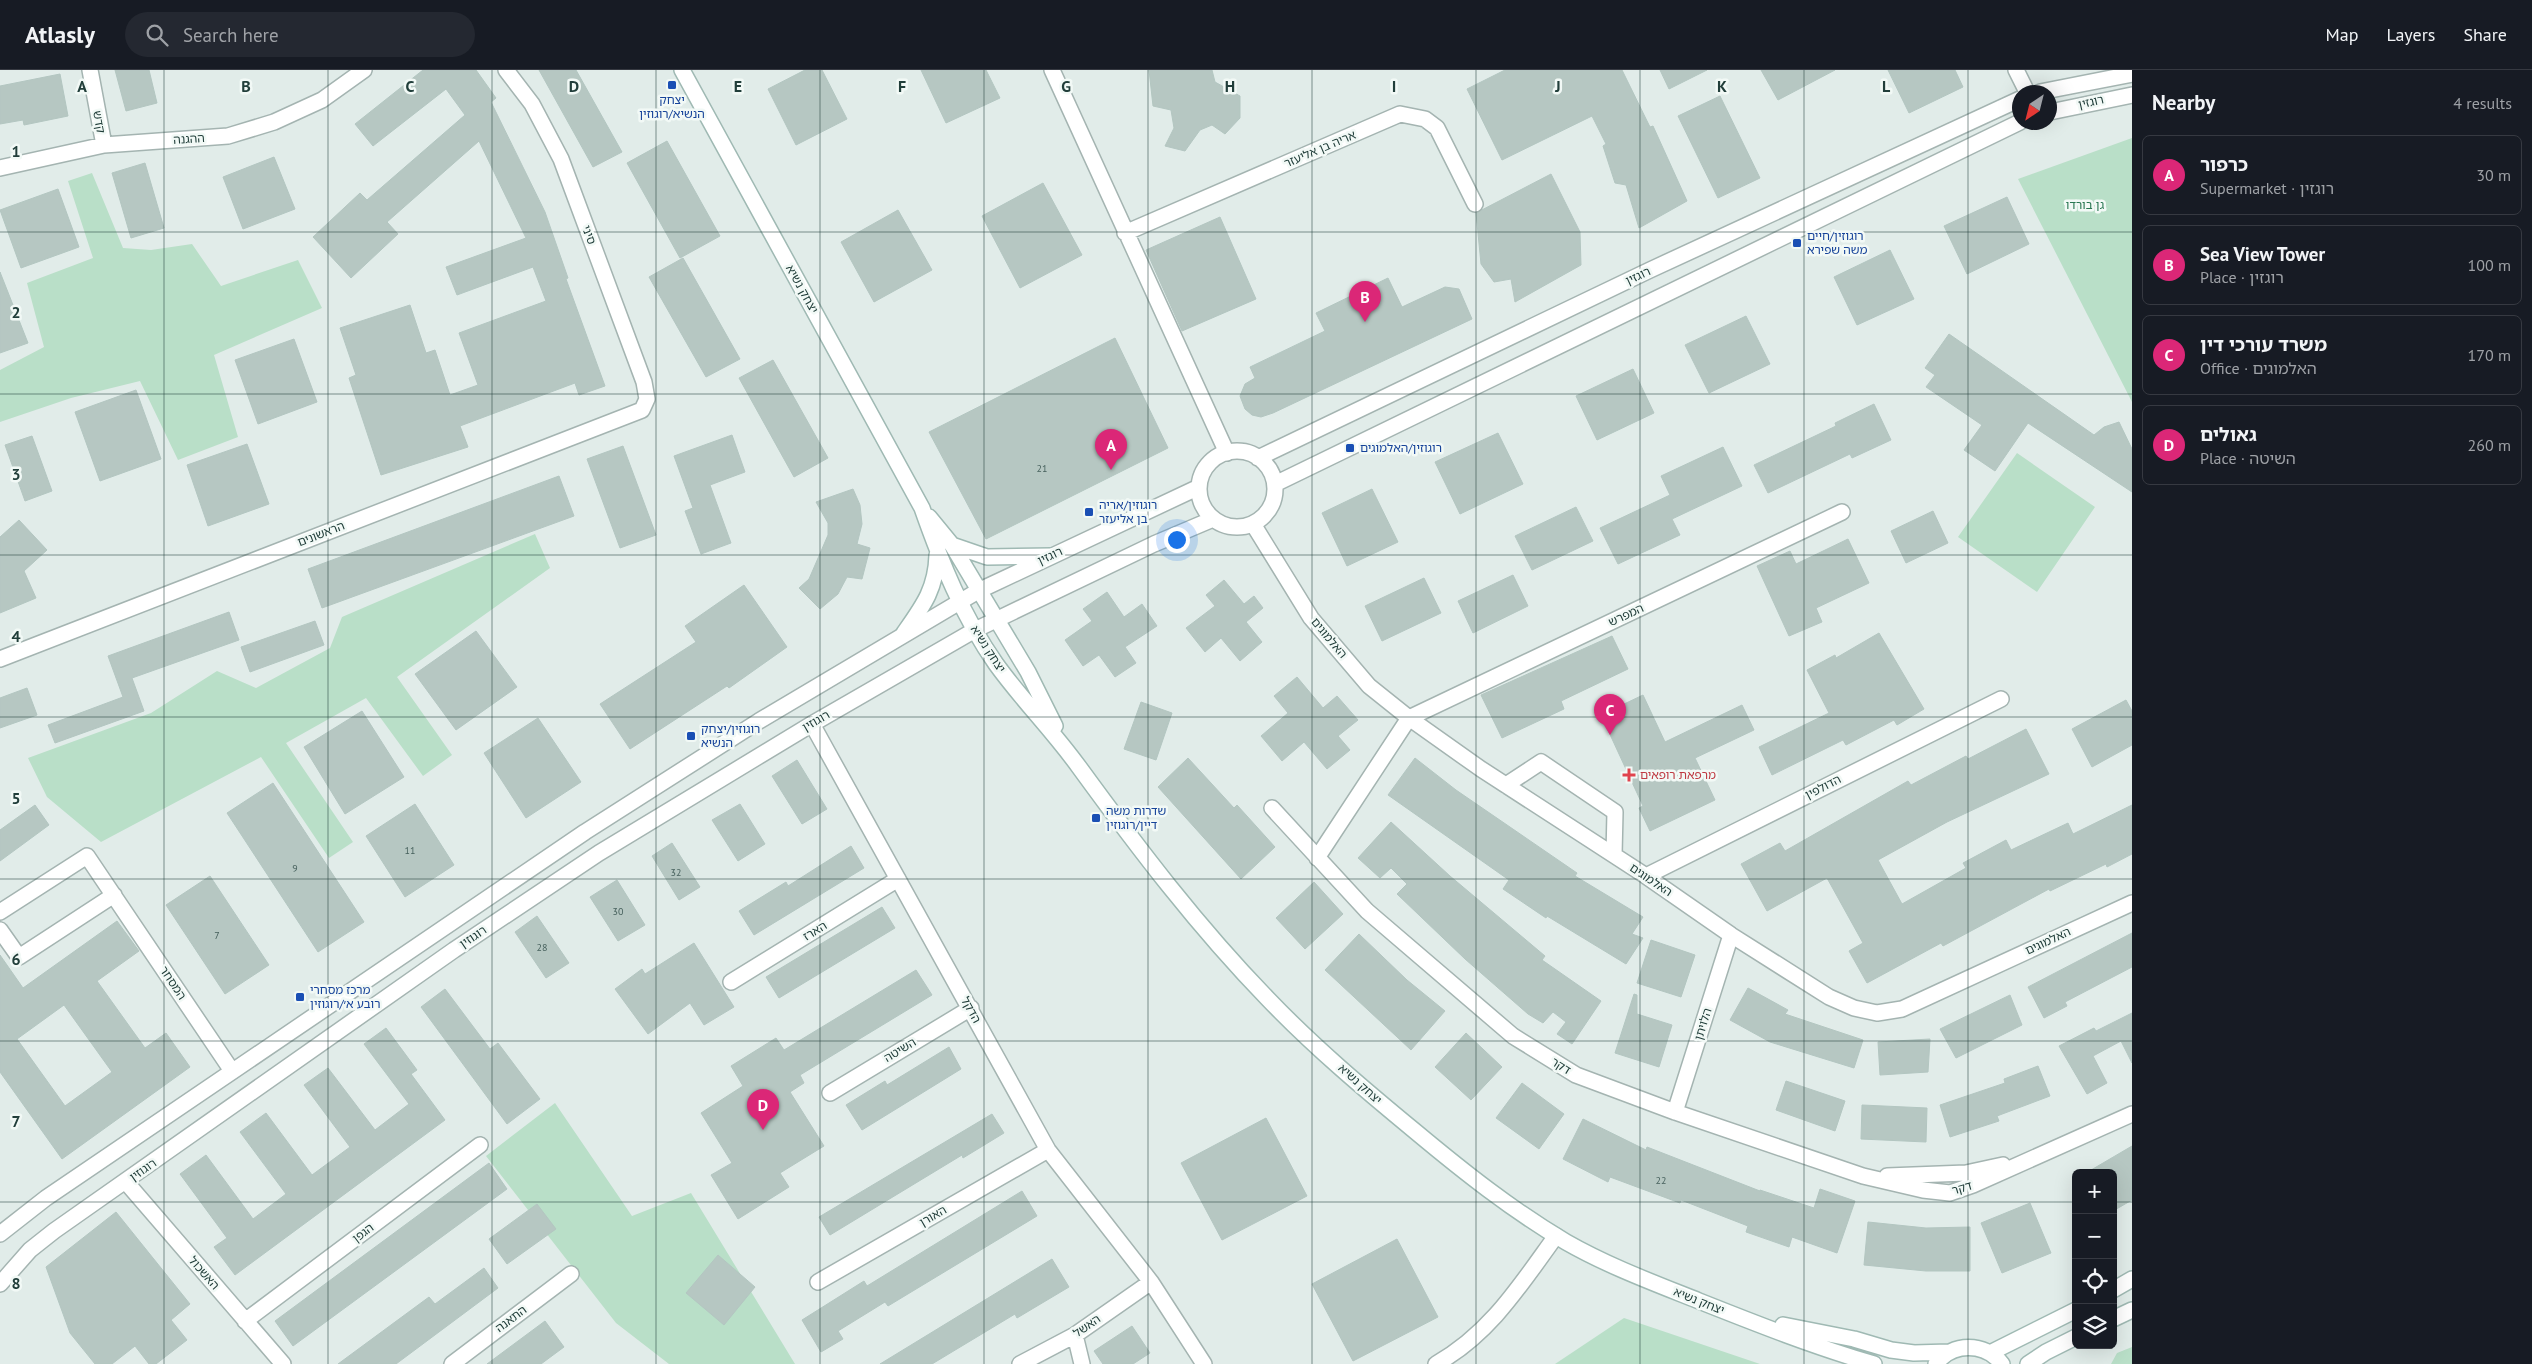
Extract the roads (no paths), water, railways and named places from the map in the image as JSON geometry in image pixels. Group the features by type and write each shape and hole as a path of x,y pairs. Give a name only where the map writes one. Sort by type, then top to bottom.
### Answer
{"street":[{"name":"קדש","path":"90,70 104,145"},
{"name":"ההגנה","path":"0,168 104,145 228,136 274,122 322,100 364,70"},
{"name":"סיני","path":"506,70 532,104 561,159 644,382 646,399 642,410"},
{"name":"יצחק נשיא","path":"682,70 922,508 937,550 975,630 996,663 1065,748 1136,846 1202,926 1270,1001 1369,1093 1421,1136 1510,1207 1556,1236 1634,1275 1739,1317 1874,1364"},
{"path":"1052,70 1227,453"},
{"path":"2016,70 2024,85"},
{"name":"רוגזין","path":"2057,89 2132,74"},
{"name":"רוגזין","path":"2057,110 2132,94"},
{"name":"רוגזין","path":"1258,458 1650,270 2012,103"},
{"name":"אריה בן אליעזר","path":"1125,233 1400,114 1425,119 1437,128 1475,204"},
{"path":"1275,484 2012,126"},
{"name":"הראשונים","path":"0,659 642,410"},
{"path":"1227,453 1248,453 1258,458 1266,465 1275,484 1275,496 1271,507 1264,517 1254,524 1232,527 1213,519 1205,510 1200,499 1199,486 1208,465 1227,453"},
{"name":"רוגזין","path":"904,634 978,591 1199,486"},
{"name":"יצחק נשיא","path":"922,508 952,545 1028,672 1065,748"},
{"name":"המפרש","path":"1409,718 1842,512"},
{"path":"975,630 995,619 1213,519"},
{"name":"האלמוגים","path":"1254,524 1311,618 1369,686 1409,718 1506,786 1646,876 1731,936 1829,996 1854,1008 1877,1012 1902,1009 2132,903"},
{"path":"952,545 987,557 1051,556"},
{"path":"904,634 928,597 934,584 937,550"},
{"name":"רוגוזין","path":"0,1284 30,1250 54,1231 541,891 599,853 812,724 975,630"},
{"name":"רוגוזין","path":"0,1234 46,1198 631,802 759,721 904,634"},
{"name":"הדולפין","path":"1646,876 2001,699"},
{"path":"1317,858 1409,718"},
{"name":"הדקל","path":"812,724 1048,1150 1151,1282 1204,1364"},
{"path":"1506,786 1541,762 1615,812 1614,855"},
{"name":"דקר","path":"1272,808 1367,911 1513,1036 1576,1074 1675,1112 1862,1176 1966,1173 2028,1161 2132,1114"},
{"name":"המסחר","path":"0,912 87,856 232,1071"},
{"name":"הארז","path":"731,982 898,879"},
{"path":"0,930 19,957 114,895"},
{"name":"הלויתן","path":"1675,1112 1731,936"},
{"name":"השיטה","path":"830,1093 971,1008"},
{"name":"הגפן","path":"245,1321 480,1145"},
{"name":"האורן","path":"818,1282 1048,1150"},
{"name":"האשכול","path":"126,1182 283,1364"},
{"path":"1436,1364 1463,1348 1493,1320 1556,1236"},
{"name":"התאנה","path":"452,1364 571,1274"},
{"path":"2117,1288 2132,1280"},
{"name":"האשל","path":"1020,1364 1075,1335 1151,1282"},
{"path":"2117,1317 2132,1310"},
{"path":"2002,1364 1990,1353 2072,1312"},
{"name":"יצחק נשיא","path":"1739,1317 1854,1339 1891,1350 1914,1353 1948,1352 1969,1347 1990,1353"},
{"path":"1075,1335 1082,1364"},
{"path":"2028,1364 2046,1352 2072,1340"},
{"path":"1936,1364 1948,1352"}],"place":[{"name":"יצחק הנשיא/רוגוזין","path":"672,85"},
{"name":"רוגוזין/חיים משה שפירא","path":"1797,243"},
{"name":"Sea View Tower","path":"1365,322"},
{"name":"רוגוזין/האלמוגים","path":"1350,448"},
{"name":"כרפור","path":"1111,470"},
{"name":"רוגוזין/אריה בן אליעזר","path":"1089,512"},
{"name":"משרד עורכי דין","path":"1610,735"},
{"name":"רוגוזין/יצחק הנשיא","path":"691,736"},
{"name":"מרפאת רופאים","path":"1629,775"},
{"name":"שדרות משה דיין/רוגוזין","path":"1096,818"},
{"name":"מרכז מסחרי רובע א׳/רוגוזין","path":"300,997"},
{"name":"גאולים","path":"763,1130"}],"park label":[{"name":"גן בורדו","path":"2085,205"}]}
